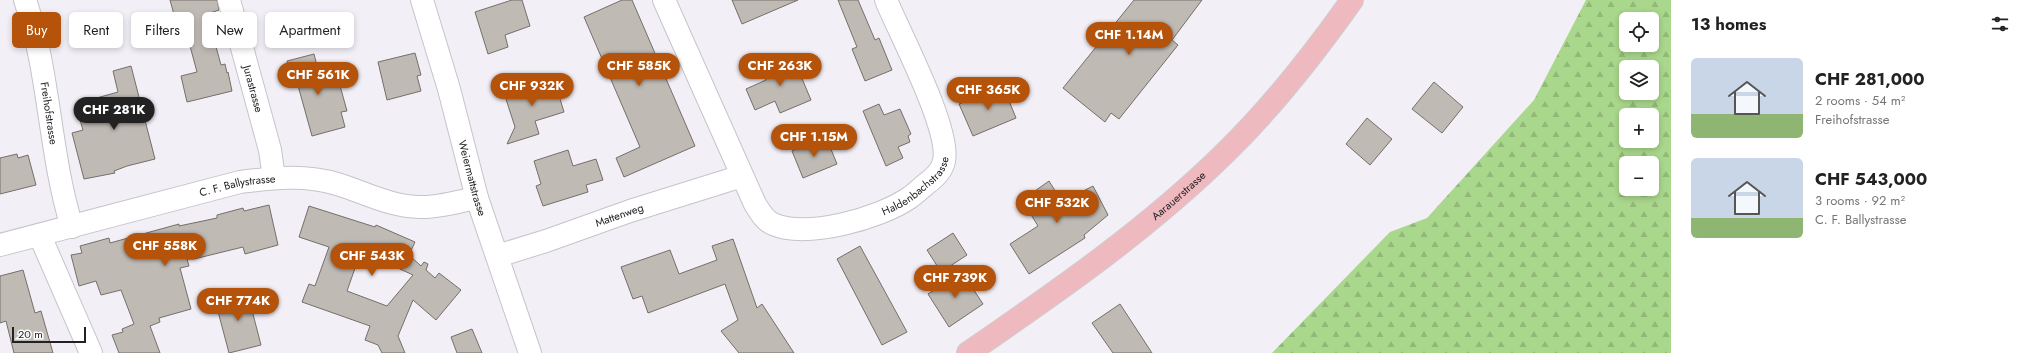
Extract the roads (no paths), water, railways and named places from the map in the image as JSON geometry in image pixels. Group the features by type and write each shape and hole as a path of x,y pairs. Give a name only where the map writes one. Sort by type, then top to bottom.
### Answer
{"main road":[{"name":"Aarauerstrasse","path":"968,353 1068,284 1154,217 1227,152 1275,99 1352,0"}],"street":[{"name":"Freihofstrasse","path":"25,0 36,40 63,199 72,227"},
{"name":"Jurastrasse","path":"229,0 270,150 274,178"},
{"name":"Weiermattstrasse","path":"422,0 449,89 477,198 530,353"},
{"path":"664,0 742,176"},
{"name":"Haldenbachstrasse","path":"742,176 762,216 772,224 786,228 806,230 828,227 866,218 908,199 941,170 944,163 944,140 936,114 886,0"},
{"name":"Mattenweg","path":"497,256 546,242 630,211 742,176"},
{"name":"C. F. Ballystrasse","path":"0,245 40,236 240,182 274,178 307,177 336,184 396,204 420,208 477,198"},
{"path":"40,236 91,353"}]}
